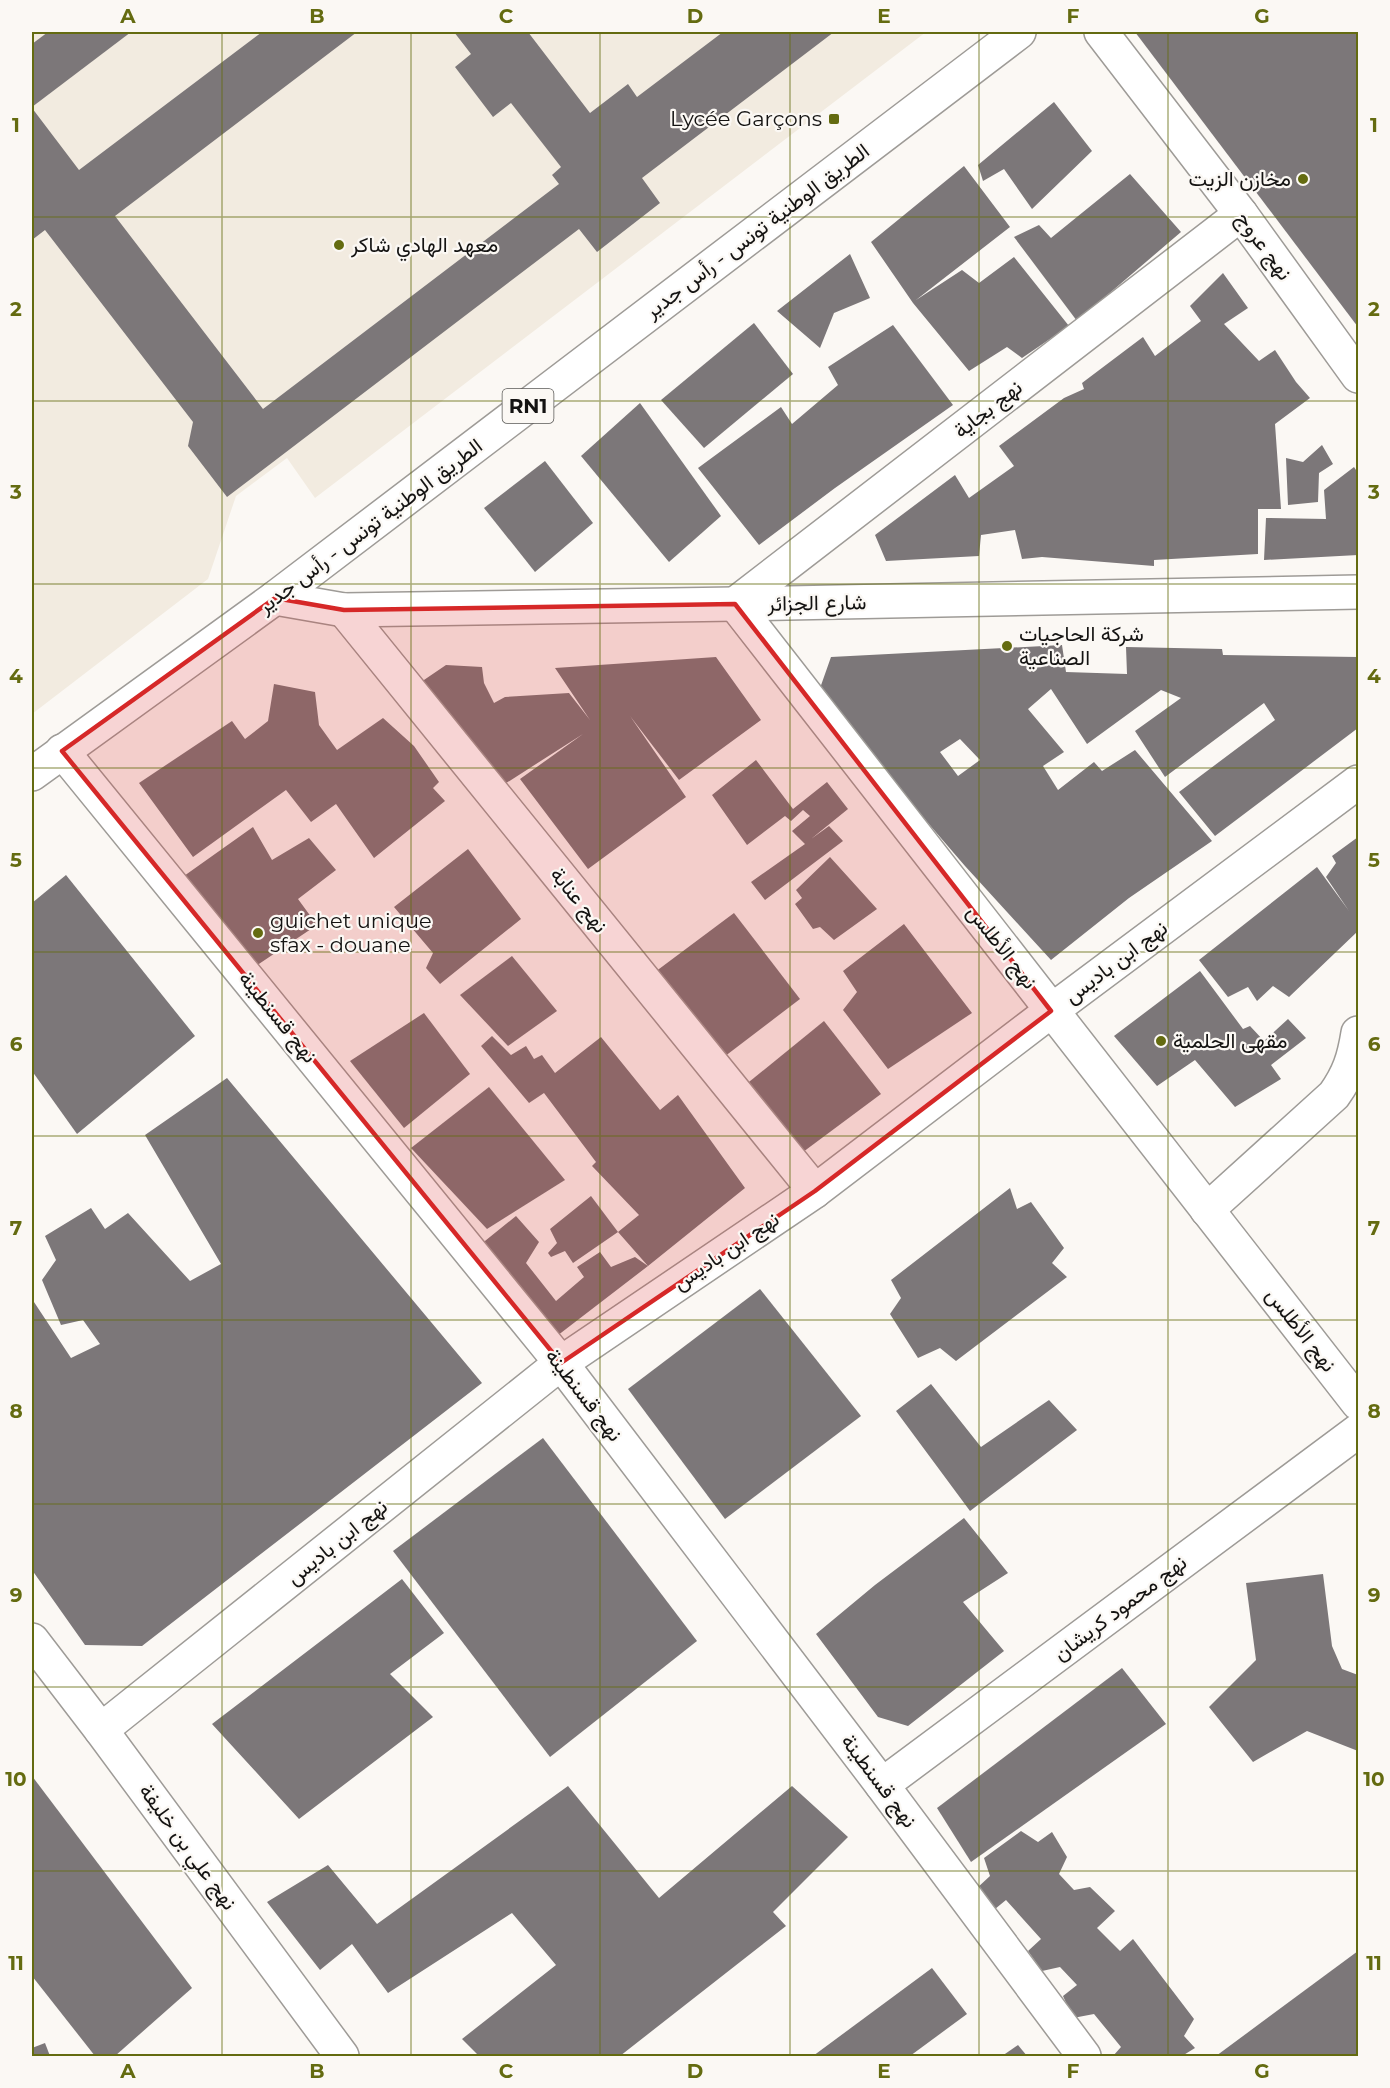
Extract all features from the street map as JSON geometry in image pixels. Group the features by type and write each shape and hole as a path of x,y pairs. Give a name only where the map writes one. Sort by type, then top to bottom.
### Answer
{"street":[{"name":"الطريق الوطنية تونس - رأس جدير","path":"32,774 275,598 1019,32"},
{"name":"نهج عروج","path":"1101,32 1241,214 1359,376"},
{"name":"نهج بجاية","path":"735,604 1241,214"},
{"name":"شارع الجزائر","path":"275,598 344,610 1359,592"},
{"name":"نهج الأطلس","path":"735,604 1359,1403"},
{"name":"نهج عنابة","path":"344,610 815,1191"},
{"name":"نهج قسنطينة","path":"62,751 561,1363 882,1785 1084,2056"},
{"name":"نهج ابن باديس","path":"101,1730 561,1363 815,1191 1051,1011 1359,782"},
{"path":"1207,1210 1334,1095 1347,1077 1359,1033"},
{"name":"نهج محمود كريشان","path":"882,1785 1359,1431"},
{"name":"نهج علي بن خليفة","path":"32,1640 342,2056"}],"highlighted area":[{"path":"275,598 344,610 735,604 1051,1011 815,1191 561,1363 62,751"}],"shaded area":[{"name":"معهد الهادي شاكر","path":"32,32 926,32 315,498 287,458 236,496 208,579 32,714"}],"building":[{"path":"48,32 131,32 32,107 32,44"},
{"path":"262,32 357,32 115,216 263,409 559,184 552,175 561,167 511,103 493,117 455,67 471,54 454,32 528,32 590,113 628,84 637,97 723,32 834,32 642,178 660,203 597,252 579,229 227,497 188,446 193,422 45,230 32,240 32,108 79,170"},
{"name":"مخازن الزيت","path":"1135,32 1358,32 1358,327"},
{"path":"1054,102 1092,151 1032,209 1004,169 983,181 978,165"},
{"path":"964,166 1010,227 916,300 962,270 979,283 1014,257 1069,326 1022,358 1007,347 969,371 913,303 871,242"},
{"path":"1130,174 1181,232 1077,321 1014,237 1039,225 1051,238"},
{"path":"850,254 870,298 834,313 820,348 777,311"},
{"path":"1223,273 1248,308 1224,324 1259,361 1275,350 1296,382 1310,398 1275,424 1281,509 1258,509 1258,554 1154,560 1154,566 1042,557 1022,559 1015,530 981,535 979,556 886,561 875,535 955,475 969,498 1014,466 999,446 1064,398 1084,389 1082,383 1143,337 1155,356 1201,321 1190,306"},
{"path":"754,323 793,374 704,448 661,400"},
{"path":"893,325 953,405 759,545 698,468 781,407 792,424 838,385 828,367"},
{"path":"640,403 721,516 669,562 581,456"},
{"path":"1322,445 1333,464 1319,473 1318,502 1288,505 1286,458 1303,462"},
{"path":"545,461 593,523 535,572 484,508"},
{"path":"1354,467 1358,473 1358,555 1264,560 1266,518 1326,519 1324,490"},
{"path":"1062,645 1066,672 1127,674 1126,647 1222,649 1223,655 1358,657 1358,728 1215,836 1179,792 1275,720 1264,703 1165,777 1135,731 1181,698 1161,690 1087,744 1051,689 1028,709 1064,752 1043,766 1058,790 1094,762 1102,771 1135,750 1212,841 1129,898 1051,960 965,866 819,691 831,657","holes":["960,739 980,760 958,776 940,752"]},
{"path":"716,657 761,720 679,780 630,716 686,797 588,869 520,779 583,734 500,787 421,682 446,665 482,667 484,683 494,703 505,697 569,693 590,720 555,668"},
{"path":"274,684 315,692 319,725 337,750 383,718 414,746 439,782 433,788 445,801 374,858 336,804 311,822 286,790 193,857 139,783 232,721 245,739 268,721"},
{"path":"756,760 793,809 827,782 848,809 811,839 829,826 843,841 765,900 751,882 805,844 792,831 810,816 803,810 791,821 785,816 747,845 712,795"},
{"path":"253,827 272,860 309,838 336,870 298,899 317,925 253,968 184,876"},
{"path":"1358,837 1358,931 1289,997 1273,986 1257,1001 1248,987 1228,997 1199,960 1317,867 1349,911 1326,877 1336,863 1332,856"},
{"path":"468,849 521,919 440,984 426,968 433,953 394,907"},
{"path":"830,857 877,909 834,940 820,927 813,929 795,904 802,898 796,890"},
{"path":"66,875 195,1036 77,1134 32,1071 32,903"},
{"path":"734,913 800,999 720,1060 655,972"},
{"path":"904,924 972,1013 888,1069 843,1010 857,992 843,971"},
{"path":"512,956 557,1011 508,1046 460,995"},
{"path":"1200,971 1243,1029 1250,1026 1264,1041 1288,1019 1306,1038 1271,1065 1281,1079 1235,1107 1195,1060 1157,1086 1114,1036"},
{"path":"424,1013 470,1074 404,1128 350,1061"},
{"path":"824,1021 881,1094 799,1155 744,1086"},
{"path":"492,1036 511,1055 526,1046 534,1059 542,1055 555,1073 601,1037 660,1110 678,1095 745,1188 648,1266 618,1232 639,1215 592,1166 596,1162 544,1093 529,1103 481,1046"},
{"path":"227,1078 482,1383 142,1646 85,1645 32,1570 32,1299 71,1358 100,1344 83,1320 61,1325 42,1280 56,1260 45,1236 91,1208 105,1229 128,1213 190,1281 221,1264 145,1135"},
{"path":"489,1087 565,1180 487,1229 411,1148"},
{"path":"1010,1188 1017,1209 1031,1202 1064,1248 1052,1263 1067,1277 956,1361 940,1348 918,1358 890,1314 901,1298 891,1280"},
{"path":"591,1196 618,1232 573,1263 565,1251 551,1257 548,1253 557,1243 550,1229"},
{"path":"516,1216 539,1242 526,1263 556,1301 584,1277 577,1267 600,1252 611,1267 635,1257 648,1266 553,1339 480,1245"},
{"path":"760,1289 861,1416 725,1519 628,1389"},
{"path":"931,1384 981,1447 1049,1400 1077,1430 970,1511 896,1411"},
{"path":"543,1438 697,1641 550,1757 393,1551"},
{"path":"964,1518 1008,1573 963,1602 1004,1651 908,1726 878,1717 816,1634 875,1585"},
{"path":"1323,1574 1332,1646 1342,1669 1358,1675 1358,1751 1307,1731 1253,1762 1209,1707 1256,1660 1246,1583"},
{"path":"402,1579 444,1633 390,1674 433,1717 299,1819 212,1724"},
{"path":"1122,1668 1166,1724 971,1862 937,1808"},
{"path":"32,1776 192,1988 115,2056 95,2056 32,1976"},
{"path":"568,1786 659,1898 792,1786 848,1837 773,1912 786,1926 620,2056 479,2056 462,2039 556,1965 512,1913 388,1993 352,1944 320,1970 267,1902 328,1865 377,1924"},
{"path":"1021,1831 1038,1842 1052,1832 1067,1857 1059,1874 1074,1890 1090,1887 1115,1911 1097,1928 1120,1951 1133,1939 1194,2019 1184,2036 1195,2048 1182,2056 1113,2056 1121,2047 1094,2014 1073,2018 1063,1996 1077,1985 1060,1967 1042,1971 1028,1951 1041,1939 1006,1900 995,1909 977,1888 990,1876 984,1858"},
{"path":"1358,1951 1358,2056 1216,2056"},
{"path":"932,1968 967,2014 910,2056 813,2056"},
{"path":"45,2043 50,2056 32,2056 32,2048"},
{"path":"1018,2045 1027,2056 1002,2056"}],"place":[{"name":"Lycée Garçons","path":"834,119"},
{"name":"مخازن الزيت","path":"1303,179"},
{"name":"معهد الهادي شاكر","path":"339,245"},
{"name":"شركة الحاجيات الصناعية","path":"1007,646"},
{"name":"guichet unique sfax - douane","path":"258,933"},
{"name":"مقهى الحلمية","path":"1161,1041"}]}
